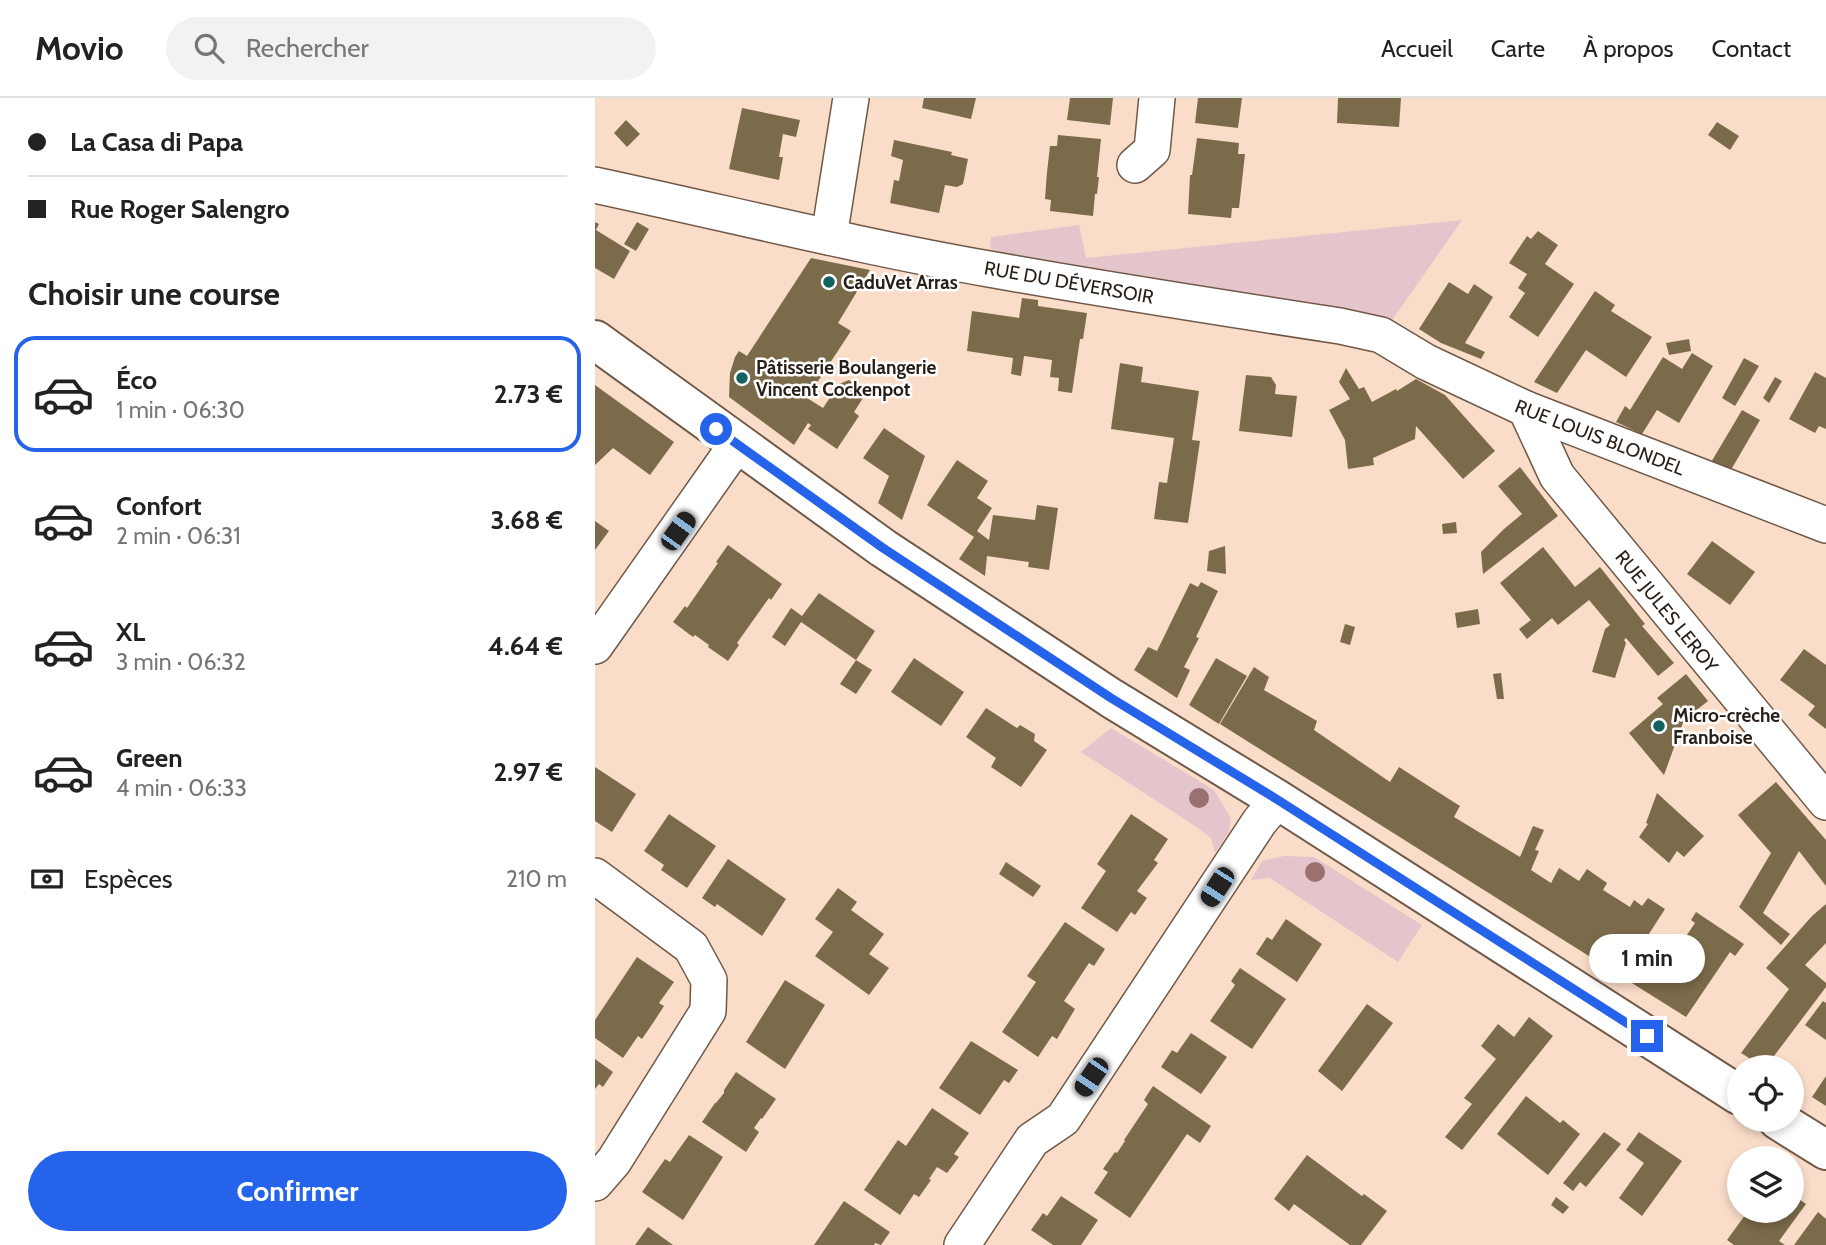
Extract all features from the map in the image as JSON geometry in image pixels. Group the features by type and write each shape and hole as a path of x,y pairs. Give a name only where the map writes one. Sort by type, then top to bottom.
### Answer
{"main road":[{"path":"595,340 883,548 1111,698 1278,800 1727,1088"},
{"path":"1797,1132 1826,1150"}],"street":[{"path":"829,237 851,98"},
{"path":"1135,165 1152,150 1157,98"},
{"name":"RUE DU DÉVERSOIR","path":"595,185 988,269 1381,335"},
{"name":"RUE LOUIS BLONDEL","path":"1381,335 1426,362 1526,410 1826,525"},
{"name":"RUE JULES LEROY","path":"1526,410 1557,476 1826,802"},
{"path":"595,646 737,444"},
{"path":"962,1245 1032,1140 1063,1119 1260,821 1278,800"},
{"path":"595,876 691,947 709,980 708,1011 614,1161 595,1183"}],"shaded area":[{"path":"1462,220 1388,326 1334,310 1251,294 998,257 999,252 990,248 991,237 1079,225 1086,258"},
{"path":"1111,728 1214,790 1231,818 1229,832 1215,853 1211,838 1081,752"},
{"path":"1284,856 1314,857 1422,925 1398,962 1270,878 1251,880 1262,861"}],"building":[{"path":"924,98 976,98 971,119 922,108"},
{"path":"1070,98 1113,98 1110,125 1067,120"},
{"path":"1198,98 1242,98 1238,128 1195,123"},
{"path":"1338,98 1401,98 1399,127 1337,123"},
{"path":"742,108 800,120 796,137 783,134 779,180 729,169"},
{"path":"626,120 640,134 627,147 614,133"},
{"path":"1717,122 1739,136 1730,150 1708,135"},
{"path":"1058,135 1101,139 1093,216 1050,211 1051,200 1045,199 1047,172 1050,146 1057,146"},
{"path":"1197,138 1239,143 1238,154 1245,154 1239,208 1232,208 1231,218 1188,214 1190,175"},
{"path":"894,140 952,152 951,155 968,159 963,184 957,187 945,185 939,213 890,203 894,180 899,181 903,160 891,156"},
{"path":"595,222 599,224 596,230 630,251 614,279 595,268"},
{"path":"637,222 649,229 636,251 624,244"},
{"path":"1538,231 1558,245 1545,264 1574,284 1538,337 1509,317 1525,293 1518,288 1527,274 1509,263 1527,236 1531,239"},
{"path":"811,258 870,270 838,323 851,331 807,398 823,408 839,384 849,380 860,388 863,398 854,412 859,416 837,449 808,429 811,425 808,423 794,445 729,397 730,373 735,357 739,351 747,356"},
{"path":"1449,282 1468,294 1474,284 1493,297 1465,343 1485,352 1481,359 1441,343 1419,329"},
{"path":"1595,291 1615,305 1611,311 1652,337 1626,377 1586,350 1557,393 1534,382"},
{"path":"1022,298 1038,300 1038,306 1087,313 1072,393 1058,391 1059,378 1050,377 1052,360 1024,356 1021,376 1011,374 1013,358 967,351 972,311 1019,318"},
{"path":"1689,339 1691,351 1669,355 1666,343"},
{"path":"1692,353 1713,366 1679,423 1657,410 1642,434 1616,422 1625,406 1630,410 1663,357 1682,369"},
{"path":"1744,358 1759,366 1735,406 1722,398"},
{"path":"1120,363 1143,367 1141,382 1199,391 1192,440 1200,441 1188,523 1154,519 1159,482 1167,483 1174,438 1111,429"},
{"path":"1346,368 1359,389 1364,387 1372,402 1416,379 1445,395 1495,451 1463,479 1416,426 1415,439 1373,458 1374,465 1348,469 1345,440 1329,410 1350,399 1339,382"},
{"path":"1815,372 1826,378 1826,429 1819,426 1815,433 1789,419"},
{"path":"1246,375 1271,377 1276,385 1275,394 1297,396 1292,437 1239,431"},
{"path":"1775,377 1782,381 1769,403 1763,398"},
{"path":"595,385 674,442 650,475 613,448 595,465"},
{"path":"1742,410 1760,420 1728,475 1710,464"},
{"path":"884,428 925,456 902,520 878,503 889,476 863,458"},
{"path":"957,460 988,481 977,498 992,508 977,531 989,540 993,515 1035,520 1037,505 1058,508 1049,570 1028,567 1029,562 987,556 985,576 959,559 974,537 927,505"},
{"path":"1520,467 1558,516 1483,574 1481,552 1522,514 1498,486"},
{"path":"595,521 609,531 595,550"},
{"path":"1456,522 1457,533 1443,534 1442,524"},
{"path":"1712,541 1755,572 1730,605 1687,574"},
{"path":"728,545 782,584 737,643 739,645 728,661 695,635 693,637 673,622 685,606 687,608"},
{"path":"1225,546 1226,574 1207,571 1209,551"},
{"path":"1543,547 1575,587 1600,567 1645,624 1642,626 1674,663 1658,676 1626,638 1615,678 1592,672 1605,629 1610,625 1589,600 1558,625 1552,618 1527,639 1519,629 1531,620 1500,583"},
{"path":"1201,582 1218,591 1184,667 1190,670 1177,698 1134,670 1148,647 1157,651 1190,583 1198,587"},
{"path":"819,593 875,631 856,660 801,622 785,646 772,637 791,608 802,616"},
{"path":"1478,609 1480,624 1457,628 1455,613"},
{"path":"1345,624 1355,627 1350,645 1340,642"},
{"path":"1804,649 1826,665 1826,729 1808,715 1815,706 1780,680"},
{"path":"914,658 964,692 941,726 891,692"},
{"path":"1216,658 1247,676 1219,724 1189,705"},
{"path":"856,660 872,670 856,694 840,684"},
{"path":"1254,667 1269,677 1264,690 1317,721 1314,730 1390,782 1399,767 1460,806 1454,817 1520,857 1533,826 1544,830 1535,850 1539,851 1531,870 1551,883 1559,868 1579,881 1587,869 1607,883 1603,890 1630,907 1634,900 1642,906 1648,898 1665,909 1636,954 1666,973 1679,953 1676,951 1695,923 1691,920 1696,912 1744,944 1735,956 1730,952 1686,1017 1220,724"},
{"path":"1501,673 1504,699 1497,699 1493,674"},
{"name":"Micro-crèche Franboise","path":"1686,674 1708,701 1684,720 1664,775 1629,733 1663,704 1657,698"},
{"path":"986,708 1017,728 1020,725 1035,734 1034,741 1047,750 1021,787 991,767 996,758 966,737"},
{"path":"595,767 636,794 612,832 595,821"},
{"path":"1776,782 1826,840 1826,886 1799,851 1763,913 1790,934 1781,945 1739,907 1771,853 1738,815"},
{"path":"1657,793 1704,836 1684,857 1677,851 1669,863 1639,837 1648,824 1646,823"},
{"path":"669,814 716,846 687,888 661,870 664,865 644,851"},
{"path":"1131,814 1168,839 1154,860 1158,863 1137,891 1147,898 1135,915 1131,912 1117,932 1081,908 1106,871 1097,864"},
{"path":"728,859 786,899 762,936 717,904 715,907 702,898"},
{"path":"1006,862 1041,886 1033,897 999,874"},
{"path":"838,888 857,902 851,910 884,934 869,954 889,968 869,995 815,956 833,932 815,919"},
{"path":"1826,904 1826,943 1805,965 1826,983 1826,987 1775,1055 1744,1055 1741,1053 1789,989 1766,968"},
{"path":"1286,919 1322,944 1297,982 1256,954 1267,937 1272,940"},
{"path":"1065,922 1105,949 1094,966 1089,963 1064,1001 1075,1009 1057,1039 1052,1036 1038,1057 1002,1032 1036,982 1027,976"},
{"path":"637,957 674,982 659,1003 664,1006 653,1023 642,1039 638,1036 623,1058 595,1038 595,1020"},
{"path":"1240,968 1286,999 1252,1049 1210,1021 1235,985 1231,981"},
{"path":"785,980 825,1005 785,1069 746,1042"},
{"path":"1823,1001 1826,1003 1826,1040 1805,1025"},
{"path":"1367,1004 1393,1023 1342,1091 1318,1071"},
{"path":"1529,1017 1553,1036 1462,1150 1445,1137 1472,1104 1464,1098 1496,1059 1481,1046 1498,1024 1514,1037"},
{"path":"1191,1033 1227,1057 1201,1094 1161,1067 1172,1050 1177,1053"},
{"path":"971,1041 1018,1070 1009,1083 1004,1080 980,1115 939,1088"},
{"path":"595,1059 613,1072 603,1087 599,1084 595,1089"},
{"path":"736,1072 776,1099 754,1128 759,1132 746,1152 702,1122"},
{"path":"1826,1076 1826,1106 1812,1097"},
{"path":"1153,1086 1211,1126 1200,1143 1187,1134 1130,1218 1094,1193 1108,1172 1103,1169 1115,1152 1117,1153 1148,1104 1144,1100"},
{"path":"1526,1096 1560,1123 1563,1120 1580,1134 1548,1175 1497,1134"},
{"path":"932,1108 969,1133 954,1154 959,1157 947,1173 937,1167 919,1197 914,1194 900,1215 864,1190 898,1140 906,1146"},
{"path":"1604,1132 1621,1144 1586,1187 1580,1182 1573,1191 1563,1183"},
{"path":"1639,1132 1682,1161 1642,1216 1619,1198 1644,1163 1626,1150"},
{"path":"689,1135 723,1157 683,1220 642,1192 665,1159 670,1162"},
{"path":"1307,1155 1387,1211 1361,1245 1350,1245 1294,1204 1289,1211 1274,1199"},
{"path":"1061,1196 1098,1220 1081,1245 1053,1245 1031,1230 1043,1213 1047,1216"},
{"path":"1556,1197 1569,1207 1563,1214 1551,1205"},
{"path":"844,1201 890,1232 881,1245 814,1245"},
{"path":"1818,1212 1826,1219 1826,1245 1794,1245"},
{"path":"1739,1223 1792,1223 1779,1241 1785,1245 1734,1245 1727,1240"},
{"path":"648,1227 673,1245 635,1245"}],"place":[{"name":"CaduVet Arras","path":"829,282"},
{"name":"Pâtisserie Boulangerie Vincent Cockenpot","path":"742,378"},
{"name":"Micro-crèche Franboise","path":"1659,726"}],"route":[{"path":"716,429 883,548 1111,698 1278,800 1647,1036"}]}
